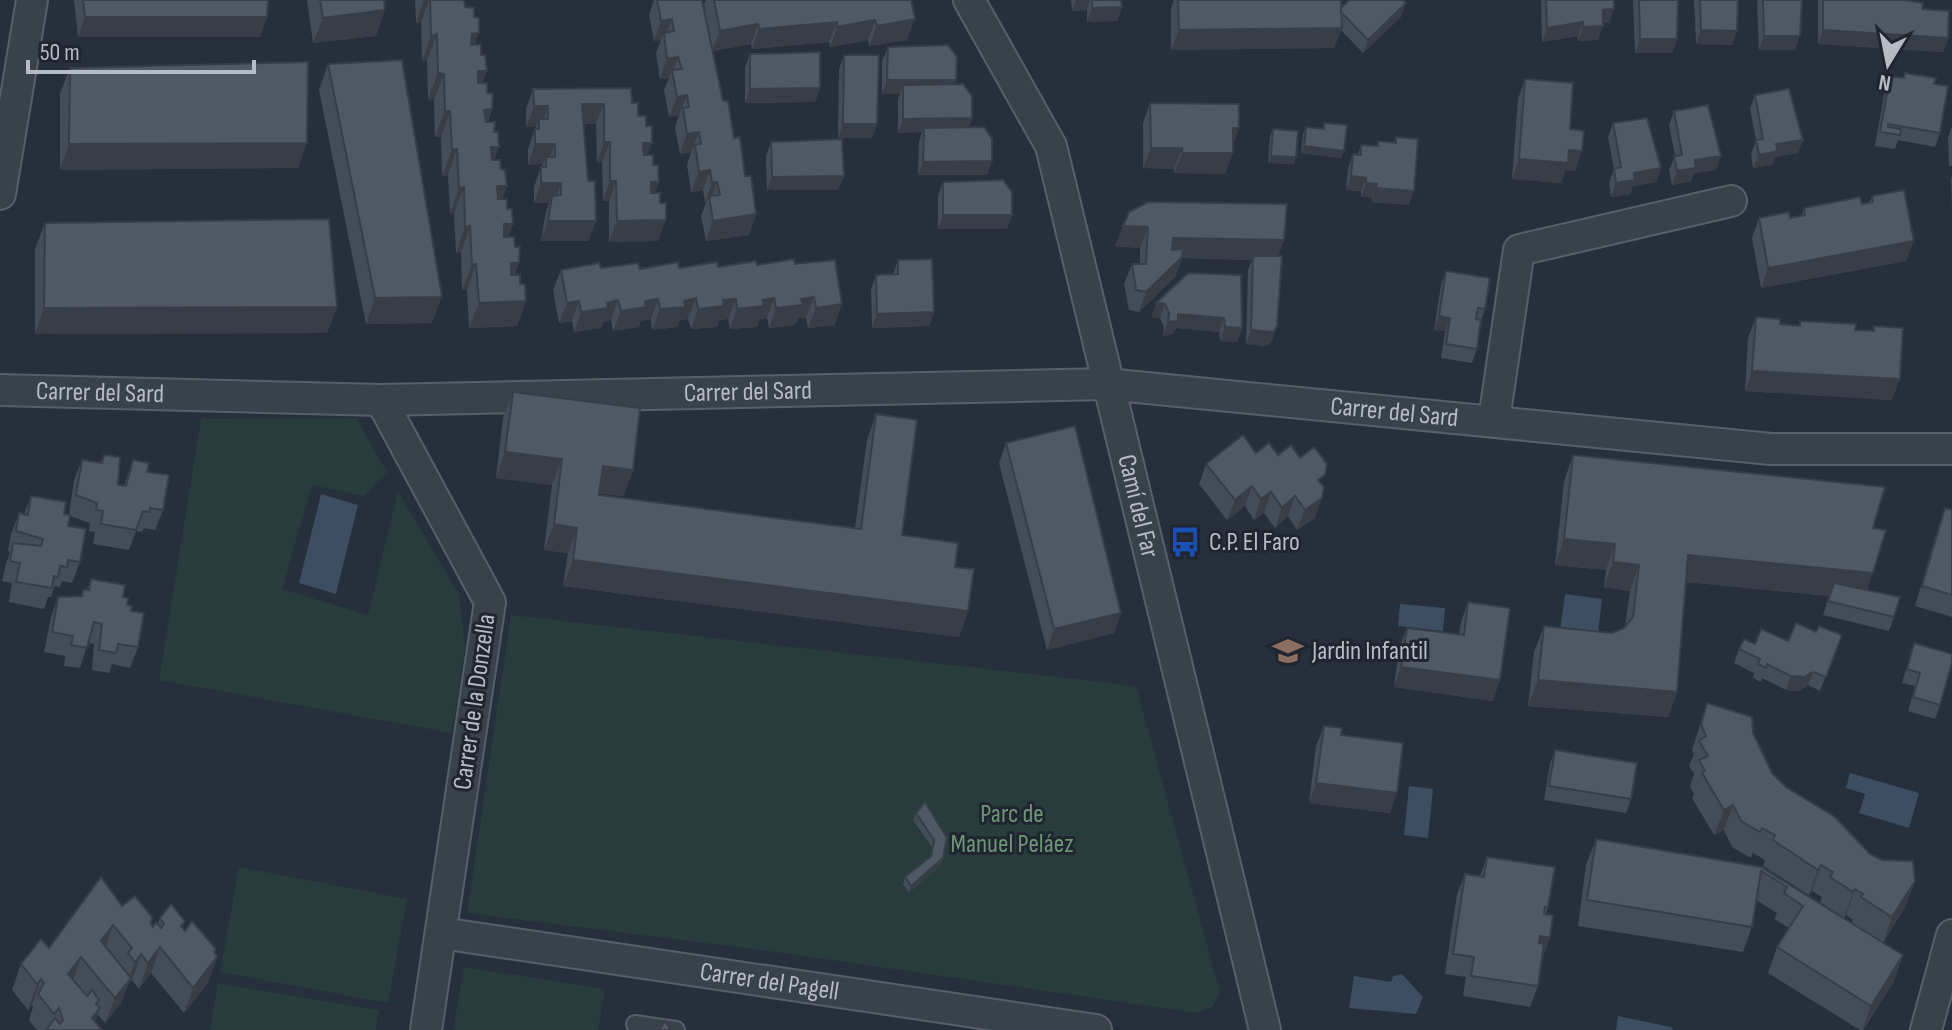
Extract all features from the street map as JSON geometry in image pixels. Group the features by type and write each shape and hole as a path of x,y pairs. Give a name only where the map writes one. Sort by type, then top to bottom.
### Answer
{"street":[{"path":"0,194 32,0"},
{"name":"Camí del Far","path":"969,0 1051,146 1106,384 1265,1030"},
{"name":"Carrer del Sard","path":"1494,420 1519,250 1731,201"},
{"name":"Carrer del Sard","path":"0,390 381,400 1106,384 1771,449 1952,449"},
{"name":"Carrer de la Donzella","path":"381,400 490,602 426,1030"},
{"name":"Carrer del Pagell","path":"441,933 1096,1030"},
{"path":"1926,1030 1952,935"}],"lane":[{"path":"635,1024 676,1030"}],"green space":[{"path":"356,418 387,472 364,496 312,485 282,589 368,615 398,491 459,595 465,648 452,733 159,680 201,419"},
{"name":"Parc de Manuel Peláez","path":"511,615 1136,686 1220,992 1213,1006 1197,1013 783,953 467,913"},
{"path":"239,867 407,899 388,1003 220,972"},
{"path":"464,967 605,989 598,1030 453,1030"},
{"path":"218,983 379,1010 376,1030 210,1030"}],"water":[{"path":"321,494 358,505 336,594 299,583"},
{"path":"1565,594 1602,599 1596,651 1558,645"},
{"path":"1400,604 1445,608 1443,631 1398,626"},
{"path":"1850,773 1919,793 1909,828 1859,813 1865,794 1846,788"},
{"path":"1409,786 1433,789 1428,838 1404,835"},
{"path":"1402,974 1423,997 1416,1014 1349,1008 1354,976 1391,982 1393,976"},
{"path":"1618,1016 1671,1027 1673,1030 1616,1030"}],"building":[{"path":"83,0 268,0 267,17 85,17"},
{"path":"320,0 384,0 385,10 323,18"},
{"path":"430,0 464,0 465,7 474,8 474,17 479,18 479,33 472,34 471,45 481,44 481,55 485,55 487,71 478,71 478,83 487,83 487,93 493,94 492,109 484,110 486,122 495,122 494,132 498,132 499,147 491,147 492,160 500,160 501,169 505,170 507,186 497,186 498,199 507,199 507,209 512,209 513,224 504,224 504,237 514,237 515,247 520,247 519,263 511,263 511,275 520,275 520,284 525,284 526,301 479,303 476,264 472,265 470,226 465,227 464,187 459,188 457,149 452,150 450,111 445,111 444,74 438,73 437,34 431,36"},
{"path":"657,0 702,0 723,101 728,101 734,138 740,137 745,176 751,176 756,214 713,221 709,196 720,195 717,182 712,183 710,170 699,172 695,145 701,144 699,132 687,134 683,108 689,107 687,95 677,97 672,70 682,69 678,57 667,59 664,33 674,31 672,19 661,21"},
{"path":"714,0 911,0 915,19 877,26 875,20 837,27 837,22 759,29 758,24 720,31"},
{"path":"1092,0 1121,0 1122,7 1092,8"},
{"path":"1178,0 1341,0 1342,28 1179,30"},
{"path":"1349,0 1403,0 1406,3 1368,40 1341,12"},
{"path":"1546,0 1614,0 1614,9 1603,10 1603,26 1583,27 1583,22 1547,28"},
{"path":"1639,0 1678,0 1677,39 1640,39"},
{"path":"1700,0 1738,0 1737,31 1701,30"},
{"path":"1763,0 1802,0 1800,36 1764,36"},
{"path":"1823,0 1904,0 1923,3 1922,9 1949,11 1948,38 1823,30"},
{"path":"948,45 957,57 956,80 887,80 888,47"},
{"path":"820,52 820,88 750,89 750,54"},
{"path":"844,55 879,55 877,124 843,124"},
{"path":"402,60 442,297 375,298 328,64"},
{"path":"308,62 307,143 69,144 70,68"},
{"path":"1905,73 1936,78 1934,84 1948,86 1940,133 1888,124 1888,127 1901,129 1900,135 1880,132 1890,76 1904,78"},
{"path":"1525,79 1573,83 1570,129 1584,131 1582,151 1569,150 1568,163 1519,159"},
{"path":"963,84 972,96 972,118 903,119 903,85"},
{"path":"631,88 632,103 638,103 638,116 646,116 646,126 652,126 652,143 643,143 644,155 653,155 653,165 658,165 659,182 651,182 651,193 660,193 660,203 666,203 666,220 617,221 616,181 610,181 610,142 604,142 604,104 582,104 588,181 595,181 596,221 548,221 552,196 561,195 561,183 541,183 541,167 546,167 546,157 555,157 555,144 535,144 535,129 539,129 539,119 548,119 548,106 534,106 533,89"},
{"path":"1789,89 1803,140 1776,144 1778,151 1759,155 1756,140 1763,139 1755,95"},
{"path":"1150,103 1239,104 1239,128 1233,128 1233,153 1182,153 1182,148 1151,148"},
{"path":"1708,105 1721,156 1695,160 1696,168 1677,171 1674,156 1682,155 1674,111"},
{"path":"1647,118 1661,168 1634,173 1635,180 1616,183 1614,169 1621,167 1613,123"},
{"path":"1324,123 1347,125 1344,151 1304,146 1306,127 1324,129"},
{"path":"984,127 992,139 992,161 923,162 924,128"},
{"path":"1273,129 1298,131 1296,157 1271,156"},
{"path":"1396,137 1418,139 1414,191 1376,188 1377,184 1366,183 1366,178 1351,176 1353,154 1361,155 1361,145 1378,146 1378,141 1396,143"},
{"path":"842,139 844,176 772,177 771,142"},
{"path":"1003,180 1012,192 1012,215 943,215 943,182"},
{"path":"1904,190 1914,241 1768,268 1759,218 1789,212 1790,218 1805,215 1804,208 1860,197 1862,204 1873,202 1872,196"},
{"path":"1148,202 1287,204 1284,240 1173,238 1172,250 1183,249 1182,257 1146,292 1136,290 1132,264 1146,264 1148,227 1123,226 1129,212"},
{"path":"329,219 337,307 44,308 45,223"},
{"path":"1253,256 1282,256 1277,326 1273,332 1251,330"},
{"path":"794,259 795,264 835,260 842,304 816,308 814,297 801,299 803,305 776,308 774,298 763,300 764,306 737,309 736,299 723,300 724,306 698,309 696,298 684,301 685,307 660,309 658,299 645,301 646,307 621,311 618,300 607,303 608,308 581,312 579,301 567,303 561,270 599,263 601,268 638,263 640,269 678,262 679,268 717,262 718,267"},
{"path":"932,259 934,312 877,314 876,275 898,274 898,260"},
{"path":"1446,271 1490,278 1485,309 1478,308 1476,319 1481,320 1477,349 1446,344 1450,318 1439,316"},
{"path":"1188,273 1241,275 1242,328 1225,327 1224,318 1178,314 1178,321 1168,322 1169,313 1165,304 1156,303"},
{"path":"1756,317 1780,319 1780,324 1800,326 1800,321 1856,324 1855,330 1874,331 1874,326 1903,328 1900,379 1752,371"},
{"path":"513,392 640,408 633,470 603,466 599,495 861,529 876,414 917,420 902,535 958,543 955,567 974,569 968,611 573,560 577,528 554,524 562,459 505,452"},
{"path":"1075,426 1121,613 1054,629 1006,443"},
{"path":"1243,435 1256,453 1269,443 1278,455 1291,445 1300,458 1314,447 1327,464 1325,475 1318,480 1324,487 1322,498 1305,510 1295,496 1282,508 1271,492 1261,499 1252,486 1235,500 1206,464"},
{"path":"104,455 120,457 118,485 126,486 133,460 149,463 147,472 169,475 163,510 150,508 150,512 143,511 136,530 101,524 103,511 96,510 97,503 76,495 82,460 102,463"},
{"path":"1573,455 1885,487 1873,528 1886,530 1873,573 1688,555 1677,692 1538,680 1544,626 1612,633 1624,628 1633,617 1639,565 1613,562 1615,544 1564,539"},
{"path":"31,496 66,502 64,514 70,515 68,526 86,529 80,562 68,560 67,567 60,566 52,588 16,582 20,563 10,561 13,543 41,546 43,539 16,531 19,513 28,515"},
{"path":"1945,508 1952,510 1952,595 1922,586"},
{"path":"91,579 125,585 123,597 128,598 127,605 132,606 131,611 144,613 138,647 118,644 116,653 99,650 102,624 94,622 87,648 71,645 73,636 52,632 58,597 82,596 83,590 89,590"},
{"path":"1834,583 1900,597 1894,617 1828,601"},
{"path":"1468,602 1510,608 1500,680 1401,667 1407,628 1464,635"},
{"path":"1796,623 1816,632 1819,626 1842,635 1826,677 1813,672 1804,677 1791,676 1767,664 1766,668 1758,664 1760,659 1739,649 1744,639 1755,644 1761,629 1788,641"},
{"path":"1914,643 1952,654 1940,705 1913,697 1920,673 1907,669"},
{"path":"1707,703 1752,717 1753,733 1772,773 1786,787 1835,817 1870,854 1882,860 1913,861 1915,881 1892,917 1861,897 1863,894 1855,889 1853,892 1830,877 1833,872 1821,865 1818,870 1773,840 1775,835 1762,828 1760,832 1741,821 1733,805 1724,810 1702,773 1705,771 1699,760 1708,756 1699,741 1706,736 1701,724"},
{"path":"1324,726 1342,728 1341,735 1403,743 1397,793 1316,783"},
{"path":"1555,750 1637,763 1631,799 1549,786"},
{"path":"925,802 947,838 943,858 911,886 905,877 931,856 934,840 916,813"},
{"path":"1596,839 1761,867 1903,955 1871,1006 1777,947 1803,906 1784,893 1787,887 1761,871 1752,927 1587,900"},
{"path":"1487,857 1555,867 1544,914 1553,915 1550,938 1540,936 1539,943 1544,944 1538,986 1471,976 1474,957 1453,954 1465,874 1484,877"},
{"path":"101,877 122,906 135,896 153,918 150,922 153,927 156,922 161,928 164,924 160,918 171,904 185,921 181,926 185,931 192,921 216,949 217,957 193,988 160,947 148,963 141,954 135,962 128,953 132,948 113,925 101,941 131,978 115,998 81,957 68,974 87,996 92,990 99,1000 96,1004 100,1008 92,1018 102,1030 46,1030 55,1018 60,1024 63,1020 59,1008 54,1014 38,994 44,983 41,979 37,984 21,964 41,939 49,948"},
{"path":"665,1021 671,1030 659,1030"}],"place":[{"name":"C.P. El Faro","path":"1185,542"},
{"name":"Jardin Infantil","path":"1288,651"}]}
